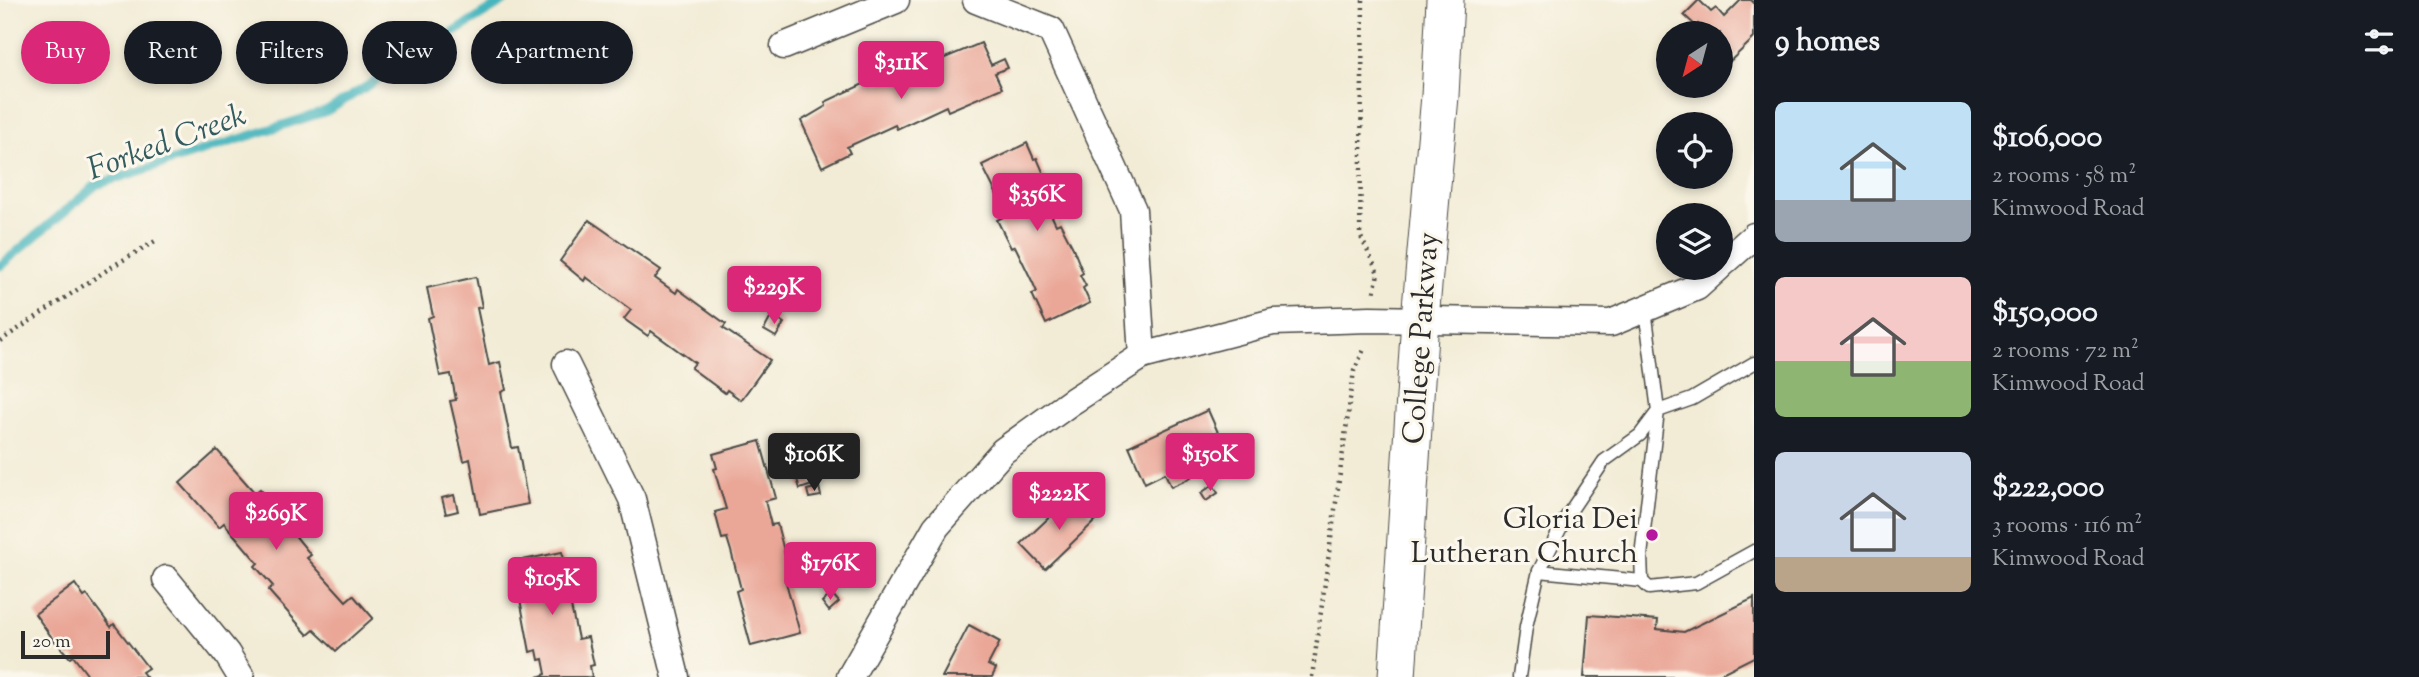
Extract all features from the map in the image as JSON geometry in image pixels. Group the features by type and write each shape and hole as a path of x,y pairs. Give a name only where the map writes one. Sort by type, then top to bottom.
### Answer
{"main road":[{"name":"College Parkway","path":"1397,677 1420,319 1440,96 1445,0"}],"street":[{"path":"784,46 896,0"},
{"path":"976,0 1051,30 1133,210 1142,356"},
{"path":"1733,255 1754,236"},
{"path":"850,677 936,527 1003,451 1142,356 1273,322 1420,319 1611,323 1697,287 1705,280"},
{"path":"566,364 632,499 676,677"},
{"path":"166,579 241,677"}],"lane":[{"path":"1642,581 1641,556 1658,411 1645,309"},
{"path":"1518,677 1539,570 1564,519 1604,461 1640,435 1658,411 1692,399 1754,363"},
{"path":"1539,570 1642,581 1649,588 1696,583 1754,551"}],"path":[{"path":"1363,0 1360,235 1378,273"},
{"path":"0,341 113,266 158,240"},
{"path":"1312,677 1354,371 1365,346"}],"building":[{"path":"1699,0 1711,12 1716,8 1724,17 1741,0 1751,0 1754,3 1754,38 1733,58 1733,21 1691,21 1684,15"},
{"path":"981,43 991,65 1004,59 1008,68 995,73 1002,88 948,111 946,106 897,129 895,125 847,147 850,153 822,167 801,121 826,106 825,102 876,78 878,83 926,60 928,65"},
{"path":"1027,143 1034,159 1037,158 1053,195 1044,200 1056,225 1060,223 1073,248 1083,273 1080,275 1086,286 1083,288 1090,303 1046,324 1032,294 1037,292 1033,283 1015,246 1011,248 997,220 1007,215 982,165"},
{"path":"589,220 661,270 655,278 676,293 678,289 726,324 723,328 770,360 741,400 727,390 725,393 691,368 695,363 651,331 648,336 624,319 631,310 586,277 584,281 560,261"},
{"path":"476,277 482,307 477,308 489,365 500,362 506,390 501,392 512,448 518,447 528,504 480,514 470,459 464,461 450,401 456,400 451,374 440,376 428,318 433,316 427,288"},
{"path":"772,315 784,323 776,337 764,330"},
{"path":"1208,410 1224,446 1184,464 1191,478 1171,487 1165,473 1145,483 1129,446"},
{"path":"760,441 776,498 765,501 771,525 777,524 791,577 785,579 800,633 751,646 736,591 741,589 731,551 727,538 722,539 715,512 726,509 714,469 717,468 713,454"},
{"path":"217,450 255,493 260,489 296,530 293,533 311,555 307,558 346,601 353,595 373,618 336,651 314,630 308,635 268,590 273,586 255,566 258,563 224,523 219,527 180,483"},
{"path":"809,475 812,485 800,489 797,479"},
{"path":"1213,485 1218,493 1206,501 1201,493"},
{"path":"819,487 821,496 809,498 807,490"},
{"path":"454,495 458,511 446,514 442,498"},
{"path":"1073,495 1096,520 1045,569 1021,544"},
{"path":"562,552 571,582 566,583 578,639 588,637 594,665 590,666 592,677 538,677 546,674 543,659 539,660 537,650 530,652 513,562"},
{"path":"835,566 837,576 826,577 825,568"},
{"path":"75,584 84,597 87,595 111,627 114,624 148,668 142,672 146,677 89,677 73,656 70,658 53,639 35,614"},
{"path":"832,594 839,602 829,611 822,602"},
{"path":"1754,598 1754,657 1714,677 1584,677 1589,615 1658,620 1657,629 1684,632"},
{"path":"969,625 1000,642 988,665 996,669 992,677 942,677"}],"waterway":[{"name":"Forked Creek","path":"0,266 96,185 327,111 506,0"}],"place":[{"name":"Gloria Dei Lutheran Church","path":"1652,535"}]}
